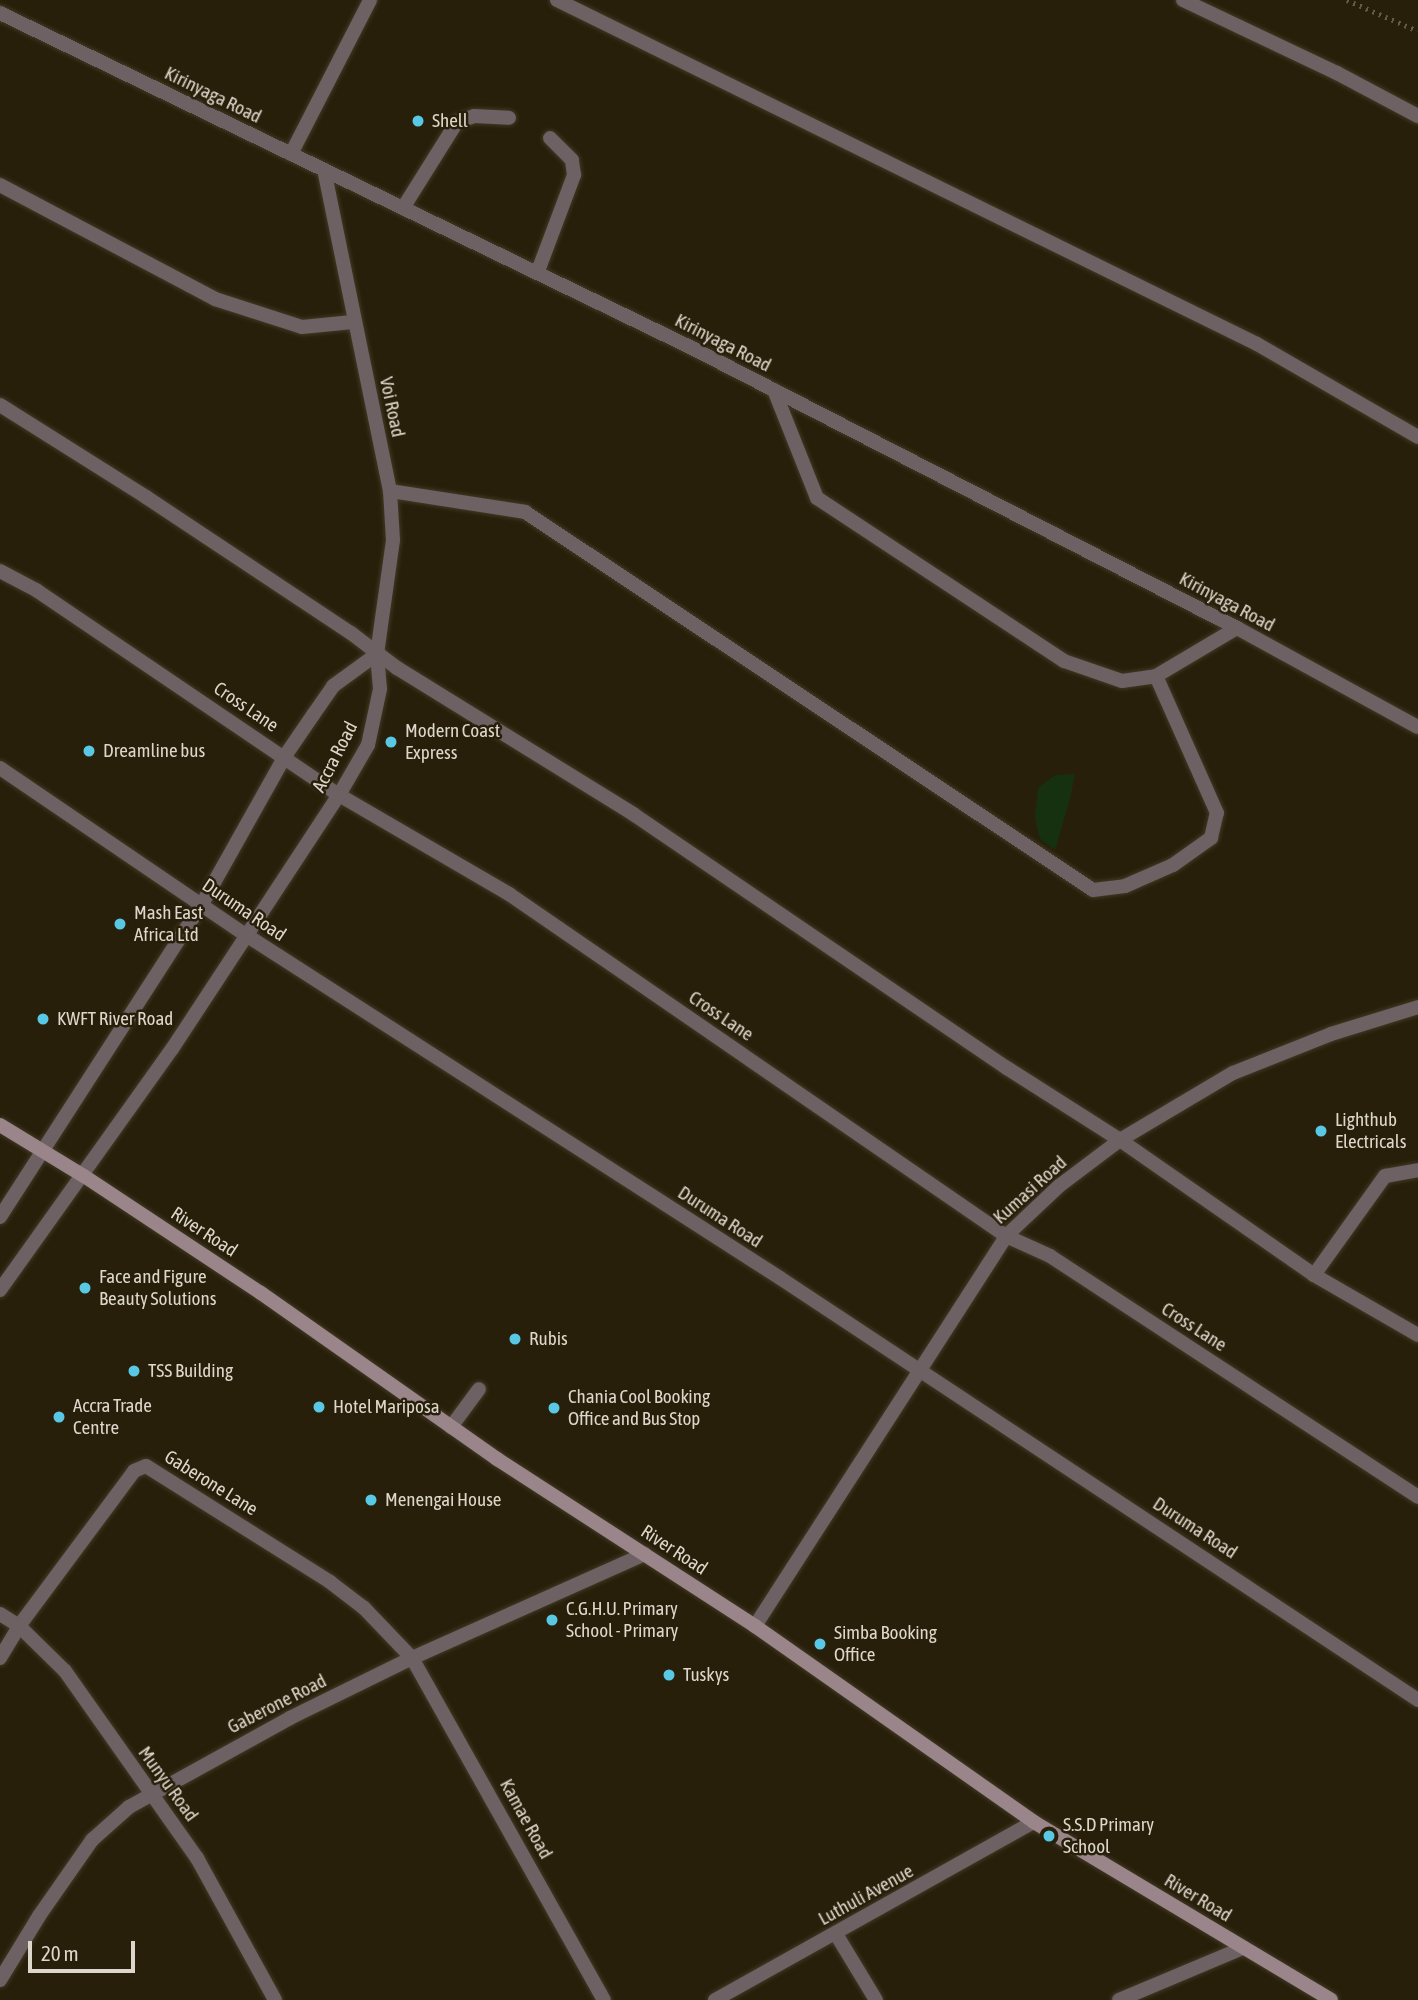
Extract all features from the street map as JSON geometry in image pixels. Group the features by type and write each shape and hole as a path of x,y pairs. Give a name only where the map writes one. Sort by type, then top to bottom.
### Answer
{"main road":[{"name":"River Road","path":"0,1125 43,1149 261,1293 451,1427 755,1626 1034,1822 1331,2000"}],"street":[{"path":"291,154 370,0"},
{"path":"557,0 1257,344 1418,437"},
{"path":"1183,0 1337,73 1418,116"},
{"name":"Kirinyaga Road","path":"0,13 538,271 1237,628 1418,727"},
{"path":"403,208 457,122 474,116 509,118"},
{"path":"538,271 574,175 572,160 550,138"},
{"name":"Voi Road","path":"324,170 353,323 390,491 393,540 377,654"},
{"path":"0,185 215,299 302,327 353,323"},
{"path":"774,390 817,498 1064,661 1122,681 1156,676 1237,628"},
{"path":"0,405 146,497 377,654 633,814 1007,1068 1120,1140 1314,1275 1418,1335"},
{"path":"390,491 525,512 1093,890 1125,887 1173,864 1211,838 1217,813 1156,676"},
{"name":"Cross Lane","path":"0,571 36,590 340,795 509,894 1006,1236 1051,1256 1418,1497"},
{"name":"Accra Road","path":"0,1217 202,904 285,757 333,686 377,654"},
{"name":"Accra Road","path":"0,1290 84,1176 172,1049 340,795 368,745 376,716 380,689 377,654"},
{"name":"Duruma Road","path":"0,768 246,934 780,1278 918,1372 1202,1554 1418,1700"},
{"name":"Kumasi Road","path":"755,1626 1006,1236 1059,1186 1120,1140 1233,1073 1331,1034 1418,1007"},
{"path":"1314,1275 1384,1176 1418,1170"},
{"path":"451,1427 479,1389"},
{"name":"Gaberone Lane","path":"0,1658 19,1626 134,1471 146,1466 330,1582 364,1608 412,1658"},
{"name":"Gaberone Road","path":"0,1980 39,1916 92,1840 128,1807 412,1658 645,1554"},
{"name":"Munyu Road","path":"0,1614 19,1626 65,1671 197,1858 275,2000"},
{"name":"Kamae Road","path":"412,1658 604,2000"},
{"name":"Luthuli Avenue","path":"715,2000 1034,1822"},
{"path":"836,1934 876,2000"},
{"path":"1119,2000 1243,1948"}],"path":[{"path":"1347,0 1418,31"}],"green space":[{"path":"1075,774 1055,850 1040,839 1035,819 1038,788 1055,775"}],"place":[{"name":"Shell","path":"418,121"},
{"name":"Modern Coast Express","path":"391,742"},
{"name":"Dreamline bus","path":"89,751"},
{"name":"Mash East Africa Ltd","path":"120,924"},
{"name":"KWFT River Road","path":"43,1019"},
{"name":"Lighthub Electricals","path":"1321,1131"},
{"name":"Face and Figure Beauty Solutions","path":"85,1288"},
{"name":"Rubis","path":"515,1339"},
{"name":"TSS Building","path":"134,1371"},
{"name":"Hotel Mariposa","path":"319,1407"},
{"name":"Chania Cool Booking Office and Bus Stop","path":"554,1408"},
{"name":"Accra Trade Centre","path":"59,1417"},
{"name":"Menengai House","path":"371,1500"},
{"name":"C.G.H.U. Primary School - Primary","path":"552,1620"},
{"name":"Simba Booking Office","path":"820,1644"},
{"name":"Tuskys","path":"669,1675"},
{"name":"S.S.D Primary School","path":"1049,1836"}]}
